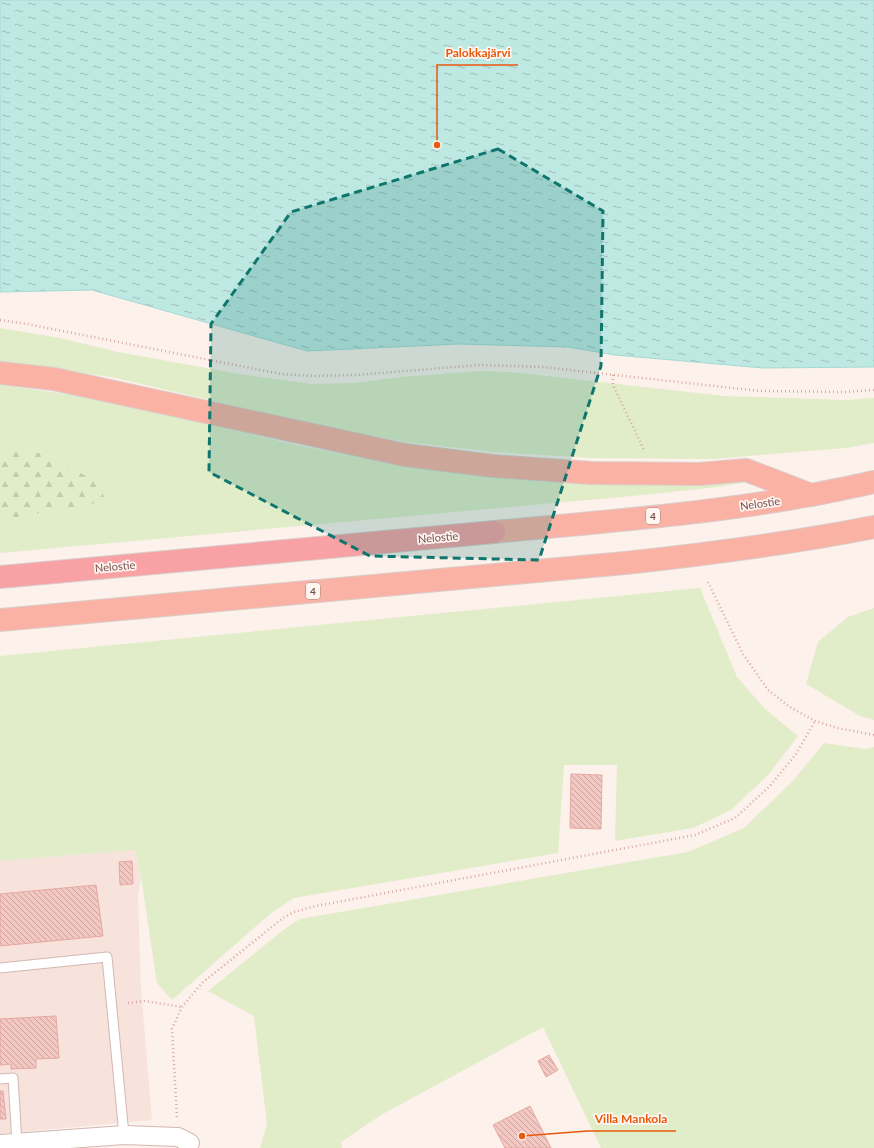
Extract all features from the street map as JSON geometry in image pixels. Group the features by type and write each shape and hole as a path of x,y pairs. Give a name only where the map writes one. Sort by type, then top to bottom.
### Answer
{"highway":[{"path":"0,373 54,379 405,455 493,466 591,473 700,474 746,470 811,495"},
{"name":"Nelostie","path":"0,577 494,532 658,515 752,504 811,495 874,482"},
{"name":"4","path":"0,620 711,554 874,527"}],"street":[{"path":"9,1144 105,1142 124,1134 184,1140"}],"lane":[{"path":"0,968 107,957 124,1134"},
{"path":"0,1079 13,1078 9,1144"}],"path":[{"path":"0,320 281,374 313,376 355,375 480,364 543,367 760,391 845,392 874,390"},
{"path":"613,375 613,385 645,452"},
{"path":"708,582 743,654 768,690 790,707 815,721 874,735"},
{"path":"184,1140 172,1029 182,1007 202,983 282,918 294,912 316,906 695,835 735,818 770,786 796,754 815,721"},
{"path":"112,1004 144,1001 182,1007"}],"highlighted area":[{"path":"498,149 603,211 601,366 539,560 370,556 209,472 211,324 291,212"}],"shaded area":[{"path":"135,850 141,877 138,896 141,988 152,1120 0,1134 0,861"}],"green space":[{"path":"0,328 60,338 118,352 239,374 312,384 354,383 400,377 481,371 511,372 724,396 845,400 874,398 874,443 846,448 714,459 592,458 493,452 406,442 317,425 111,377 0,363"},
{"path":"0,385 109,401 301,446 404,466 546,482 645,484 753,481 718,487 643,495 0,553 0,520 106,500 44,453 0,452"},
{"path":"0,452 44,453 97,482 106,501 0,520"},
{"path":"700,588 737,677 765,709 798,736 769,774 731,810 693,828 615,841 617,765 564,765 558,853 294,898 270,914 172,1000 157,983 141,877 135,850 0,861 0,656"},
{"path":"874,608 874,720 860,716 806,684 818,642 848,617"},
{"path":"824,743 865,749 874,747 874,1148 601,1148 543,1027 381,1115 341,1142 342,1148 260,1148 267,1124 254,1016 208,991 286,928 300,919 688,852 744,828 792,782"}],"water":[{"path":"0,0 874,0 874,367 763,368 615,355 568,347 459,344 307,351 92,290 0,292"}],"building":[{"path":"571,774 602,775 601,829 570,828"},
{"path":"132,861 133,884 120,885 119,862"},
{"path":"96,885 103,936 0,946 0,894"},
{"path":"56,1016 59,1058 36,1059 36,1068 11,1069 11,1064 0,1065 0,1019"},
{"path":"549,1055 558,1070 546,1077 538,1061"},
{"path":"0,1091 3,1091 6,1119 0,1119"},
{"path":"530,1106 551,1148 505,1148 493,1125"}],"place":[{"name":"Palokkajärvi","path":"437,145"},
{"name":"Villa Mankola","path":"522,1136"}]}
